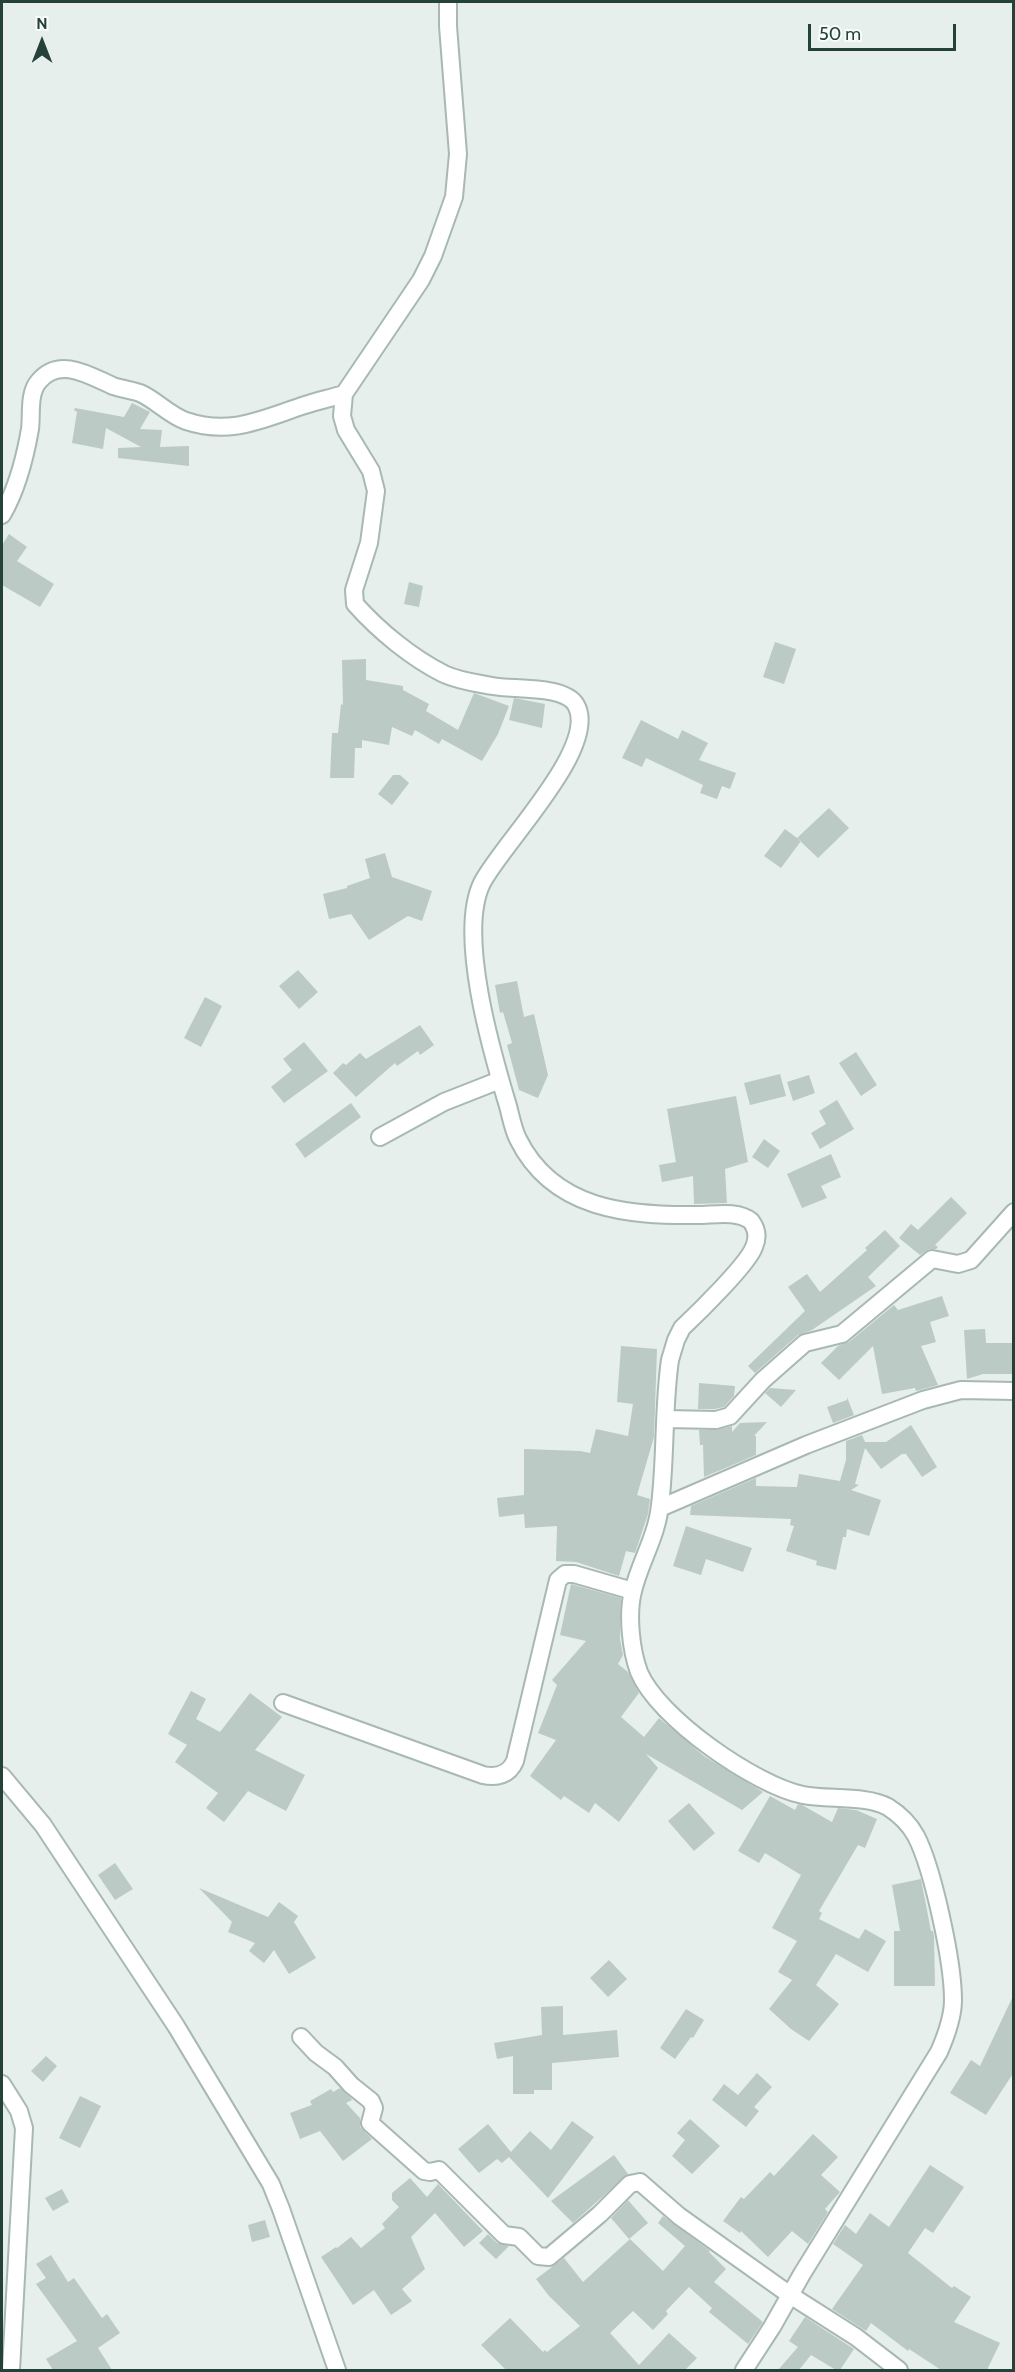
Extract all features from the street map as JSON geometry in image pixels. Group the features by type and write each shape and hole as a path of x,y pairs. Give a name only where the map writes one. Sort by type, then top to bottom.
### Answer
{"street":[{"path":"448,2 458,154 454,197 433,256 421,280 344,394 342,416 346,430 371,471 376,491 369,543 354,590 355,604 382,630 445,674 502,688 553,692 572,700 578,711 580,724 578,735 564,768 495,860 481,884 478,897 473,939 484,1017 515,1131 524,1149 553,1182 575,1197 594,1206 624,1211 738,1215 746,1217 754,1225 756,1237 751,1254 682,1328 675,1341 667,1378 660,1508 647,1555 633,1591 631,1612 634,1652 640,1674 653,1695 705,1743 772,1785 802,1795 874,1802 890,1809 904,1820 918,1842 943,1927 953,2001 939,2052 744,2370"},
{"path":"2,516 23,459 30,428 35,386 45,375 55,370 69,369 87,372 114,386 142,394 161,408 184,420 215,428 236,427 344,394"},
{"path":"380,1137 437,1105 500,1080"},
{"path":"666,1419 716,1420 730,1416 741,1407 763,1380 807,1342 842,1334 932,1259 958,1264 971,1260 1014,1212"},
{"path":"660,1508 806,1445 923,1400 961,1390 1014,1391"},
{"path":"283,1703 483,1775 502,1775 509,1771 515,1761 558,1580 565,1574 574,1574 633,1591"},
{"path":"2,1776 43,1825 163,2007 271,2184 337,2370"},
{"path":"301,2037 316,2054 330,2063 351,2085 371,2101 374,2108 370,2123 377,2131 426,2172 439,2170 503,2234 519,2237 538,2256 549,2256 600,2214 630,2184 638,2182 645,2184 679,2216 790,2295 856,2337 899,2370"},
{"path":"2,2084 19,2111 24,2128 11,2370"}],"building":[{"path":"132,403 150,412 140,429 162,430 160,447 189,446 189,466 118,458 118,448 141,447 106,428 103,449 72,443 77,412 75,408 124,417"},
{"path":"9,534 27,547 17,561 54,584 40,607 2,585 2,545"},
{"path":"409,582 423,586 419,607 404,604"},
{"path":"775,642 796,649 784,684 763,677"},
{"path":"366,659 366,680 403,686 403,690 429,704 426,711 458,730 474,693 509,706 498,734 482,761 442,739 439,744 415,730 412,736 392,727 389,745 362,740 362,748 355,748 354,778 330,778 332,733 338,733 341,704 343,705 342,660"},
{"path":"514,698 545,704 542,728 509,720"},
{"path":"641,720 678,739 682,730 708,743 699,760 736,773 730,789 722,786 717,799 700,793 703,785 646,758 642,767 622,758"},
{"path":"393,775 400,775 409,783 392,805 378,794"},
{"path":"829,808 849,828 818,858 797,838"},
{"path":"785,829 801,841 781,868 764,856"},
{"path":"385,853 392,877 432,891 422,921 408,916 369,940 351,914 329,919 323,894 347,888 347,886 370,878 365,859"},
{"path":"298,970 318,992 299,1009 279,986"},
{"path":"517,981 524,1017 534,1014 548,1075 538,1098 519,1090 507,1045 512,1043 503,1012 500,1013 495,985"},
{"path":"205,997 222,1006 201,1047 184,1038"},
{"path":"420,1025 434,1045 420,1055 418,1051 397,1066 395,1063 356,1097 333,1073 343,1063 346,1065 360,1053 366,1059"},
{"path":"304,1042 328,1071 284,1103 271,1087 292,1070 283,1059"},
{"path":"856,1052 877,1085 861,1096 839,1063"},
{"path":"780,1074 786,1096 750,1105 744,1083"},
{"path":"809,1075 815,1093 793,1101 787,1082"},
{"path":"736,1096 748,1162 725,1169 727,1203 694,1204 693,1176 662,1182 659,1165 676,1162 667,1109"},
{"path":"837,1100 854,1129 820,1149 811,1133 826,1124 819,1111"},
{"path":"351,1103 361,1117 305,1158 295,1144"},
{"path":"764,1139 780,1151 768,1168 752,1157"},
{"path":"831,1154 841,1177 821,1186 827,1198 802,1208 787,1174"},
{"path":"951,1197 967,1213 935,1245 938,1247 936,1249 929,1249 920,1255 899,1238 911,1224 918,1230"},
{"path":"885,1230 900,1246 868,1277 876,1286 812,1330 798,1335 755,1373 748,1366 805,1311 788,1287 807,1274 820,1292 867,1250 865,1248"},
{"path":"942,1296 949,1316 930,1322 936,1342 921,1346 938,1385 916,1391 915,1388 882,1394 873,1346 839,1380 821,1363 838,1346 849,1342 894,1305 898,1310"},
{"path":"985,1329 986,1343 1014,1343 1014,1374 983,1374 967,1379 964,1330"},
{"path":"621,1346 657,1349 654,1437 637,1495 650,1499 648,1514 635,1553 626,1551 619,1576 576,1562 556,1561 557,1526 525,1528 524,1514 499,1517 497,1498 524,1495 524,1449 590,1453 596,1429 628,1436 633,1404 617,1402"},
{"path":"699,1383 735,1386 734,1396 724,1407 698,1409"},
{"path":"770,1388 796,1390 781,1407 765,1393"},
{"path":"847,1397 854,1415 833,1423 827,1407 847,1400"},
{"path":"767,1422 754,1436 756,1436 756,1455 704,1477 703,1445 700,1445 699,1430 716,1430 732,1426 732,1432 740,1423"},
{"path":"911,1425 937,1467 922,1477 906,1454 902,1454 881,1469 865,1448 855,1484 859,1485 851,1490 881,1500 869,1536 847,1529 836,1570 816,1565 817,1561 786,1551 794,1526 790,1525 791,1519 690,1515 691,1506 756,1478 756,1486 797,1487 799,1474 840,1481 846,1460 846,1441 862,1435 865,1442 886,1442"},
{"path":"686,1526 752,1548 743,1572 706,1559 701,1575 673,1566"},
{"path":"571,1584 621,1598 620,1639 623,1655 618,1664 628,1672 639,1693 621,1717 644,1737 659,1718 704,1756 763,1792 742,1810 646,1754 658,1768 619,1822 595,1803 589,1813 564,1796 561,1800 530,1776 556,1740 538,1733 557,1685 552,1680 586,1641 560,1635"},
{"path":"191,1691 206,1699 196,1719 220,1732 250,1693 282,1717 255,1750 305,1775 286,1811 248,1791 224,1822 206,1808 218,1793 175,1762 187,1745 168,1734"},
{"path":"770,1796 795,1810 798,1804 802,1805 832,1822 838,1808 856,1810 877,1819 865,1848 858,1845 819,1911 822,1913 819,1919 859,1939 865,1929 886,1941 868,1972 836,1954 816,1985 839,2004 809,2041 791,2029 769,2009 792,1980 778,1972 797,1941 772,1928 801,1875 765,1853 759,1863 738,1851"},
{"path":"689,1803 715,1833 694,1851 668,1821"},
{"path":"115,1863 133,1889 115,1900 98,1875"},
{"path":"921,1879 931,1931 934,1936 935,1986 894,1986 894,1931 900,1931 892,1885"},
{"path":"199,1888 268,1917 279,1902 298,1916 294,1922 316,1958 289,1974 274,1950 264,1963 249,1951 255,1943 228,1932 232,1922"},
{"path":"609,1960 627,1979 608,1997 590,1978"},
{"path":"1014,1994 1014,2072 986,2115 950,2093 971,2060 980,2066"},
{"path":"563,2006 563,2035 617,2030 619,2057 552,2063 552,2090 534,2090 534,2094 513,2094 513,2056 497,2059 494,2043 542,2035 541,2007"},
{"path":"686,2009 704,2020 693,2038 691,2037 675,2059 660,2048"},
{"path":"46,2056 57,2066 43,2082 31,2071"},
{"path":"757,2073 772,2087 754,2107 759,2111 746,2127 712,2100 724,2084 738,2095"},
{"path":"340,2088 351,2098 352,2100 346,2103 360,2118 360,2127 372,2139 343,2161 320,2131 300,2139 290,2113 312,2105 310,2101 331,2089 333,2092"},
{"path":"80,2096 101,2106 80,2148 59,2138"},
{"path":"690,2119 720,2146 692,2174 672,2156 685,2140 677,2133"},
{"path":"572,2121 594,2137 548,2198 509,2157 502,2163 497,2159 479,2173 458,2149 488,2124 511,2152 530,2131 551,2150"},
{"path":"813,2134 838,2157 821,2175 840,2192 825,2209 828,2212 808,2244 792,2231 768,2257 741,2231 740,2233 723,2221 741,2197 744,2199 770,2172 774,2176"},
{"path":"614,2155 628,2174 573,2223 551,2201"},
{"path":"930,2165 964,2187 933,2233 925,2228 908,2253 952,2288 954,2286 971,2297 954,2322 1000,2343 987,2370 941,2370 909,2349 908,2351 871,2323 866,2331 832,2309 863,2265 833,2244 845,2225 856,2234 870,2213 889,2227"},
{"path":"410,2178 427,2197 438,2184 483,2231 464,2247 435,2213 411,2237 425,2269 402,2289 412,2301 391,2315 374,2290 353,2305 321,2257 351,2237 361,2248 385,2228 382,2224 399,2207 392,2200 392,2193"},
{"path":"62,2189 69,2202 53,2211 45,2198"},
{"path":"628,2200 648,2223 629,2239 611,2218"},
{"path":"663,2216 710,2251 726,2269 714,2282 763,2322 748,2344 709,2312 712,2308 689,2287 666,2311 668,2314 653,2330 633,2311 610,2333 639,2365 669,2333 697,2358 685,2370 506,2370 481,2345 510,2318 543,2352 545,2350 547,2352 580,2326 549,2296 536,2279 564,2258 583,2282 630,2239 663,2271 685,2246 658,2223"},
{"path":"265,2220 270,2237 252,2242 248,2225"},
{"path":"488,2234 497,2243 509,2246 496,2259 479,2243"},
{"path":"51,2255 68,2282 74,2278 102,2318 107,2314 120,2333 98,2348 112,2370 53,2370 46,2359 77,2341 36,2284 46,2278 36,2264"},
{"path":"805,2317 854,2349 840,2370 836,2370 811,2355 799,2370 778,2370 798,2347 789,2341"}]}
